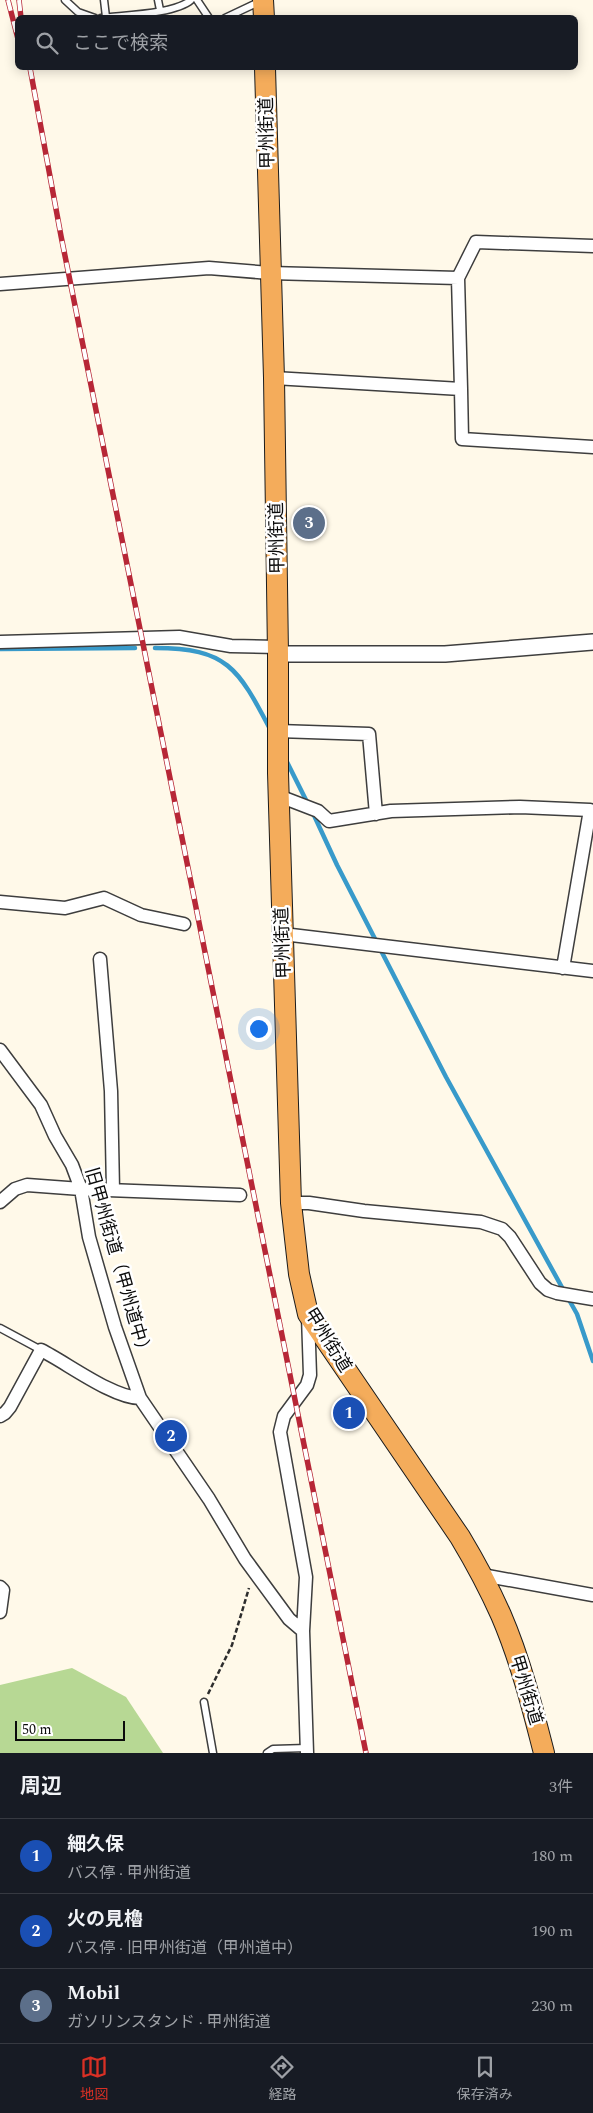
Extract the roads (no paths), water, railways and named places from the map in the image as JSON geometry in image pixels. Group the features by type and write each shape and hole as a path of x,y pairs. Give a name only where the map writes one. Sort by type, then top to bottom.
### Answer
{"highway":[{"path":"263,0 264,15"},
{"name":"甲州街道","path":"265,70 274,378 278,773 291,1203 299,1274 308,1314 449,1521 482,1574 501,1615 522,1673 544,1753"}],"street":[{"path":"593,246 476,242 458,278 462,439 593,447"},
{"path":"0,284 209,268 270,273 458,278"},
{"path":"274,378 461,389"},
{"path":"0,642 179,637 231,646 278,650 445,654 593,642"},
{"path":"278,731 369,734 376,814"},
{"path":"279,796 318,811 329,821 391,811 520,807 590,810 563,968"},
{"path":"0,902 64,908 104,898 141,915 184,924"},
{"path":"283,934 593,971"},
{"path":"100,959 111,1091 113,1190"},
{"name":"旧甲州街道（甲州道中）","path":"0,1050 41,1105 55,1136 72,1165 81,1189 89,1237 140,1398 254,1571 289,1619 303,1631"},
{"path":"0,1202 15,1189 27,1185 240,1195"},
{"path":"291,1203 309,1203 364,1211 481,1222 502,1228 540,1283 548,1290 557,1294 593,1299"},
{"path":"307,1750 303,1631 306,1577 280,1432 284,1416 307,1385 310,1375 308,1314"},
{"path":"0,1416 10,1407 41,1350 105,1386 131,1398 140,1398"},
{"path":"482,1574 593,1595"},
{"path":"0,1587 3,1590 0,1612"}],"lane":[{"path":"65,0 78,12 86,15"},
{"path":"104,0 106,15"},
{"path":"158,0 160,10"},
{"path":"121,15 185,6 191,0"},
{"path":"197,0 207,15"},
{"path":"231,15 263,0"},
{"path":"0,1328 41,1350"},
{"path":"204,1702 213,1753"},
{"path":"267,1753 273,1749 307,1750"}],"waterway":[{"path":"0,649 135,648"},
{"path":"155,648 199,652 215,658 228,666 249,691 270,729"},
{"path":"286,760 308,804"},
{"path":"312,811 337,865 446,1077 564,1291"},
{"path":"568,1298 577,1314 593,1361"}],"railway":[{"path":"8,0 15,27"},
{"path":"19,0 21,15"},
{"path":"30,70 61,236 366,1753"}],"place":[{"name":"Mobil","path":"309,523"},
{"name":"細久保","path":"349,1413"},
{"name":"火の見櫓","path":"171,1436"}]}
